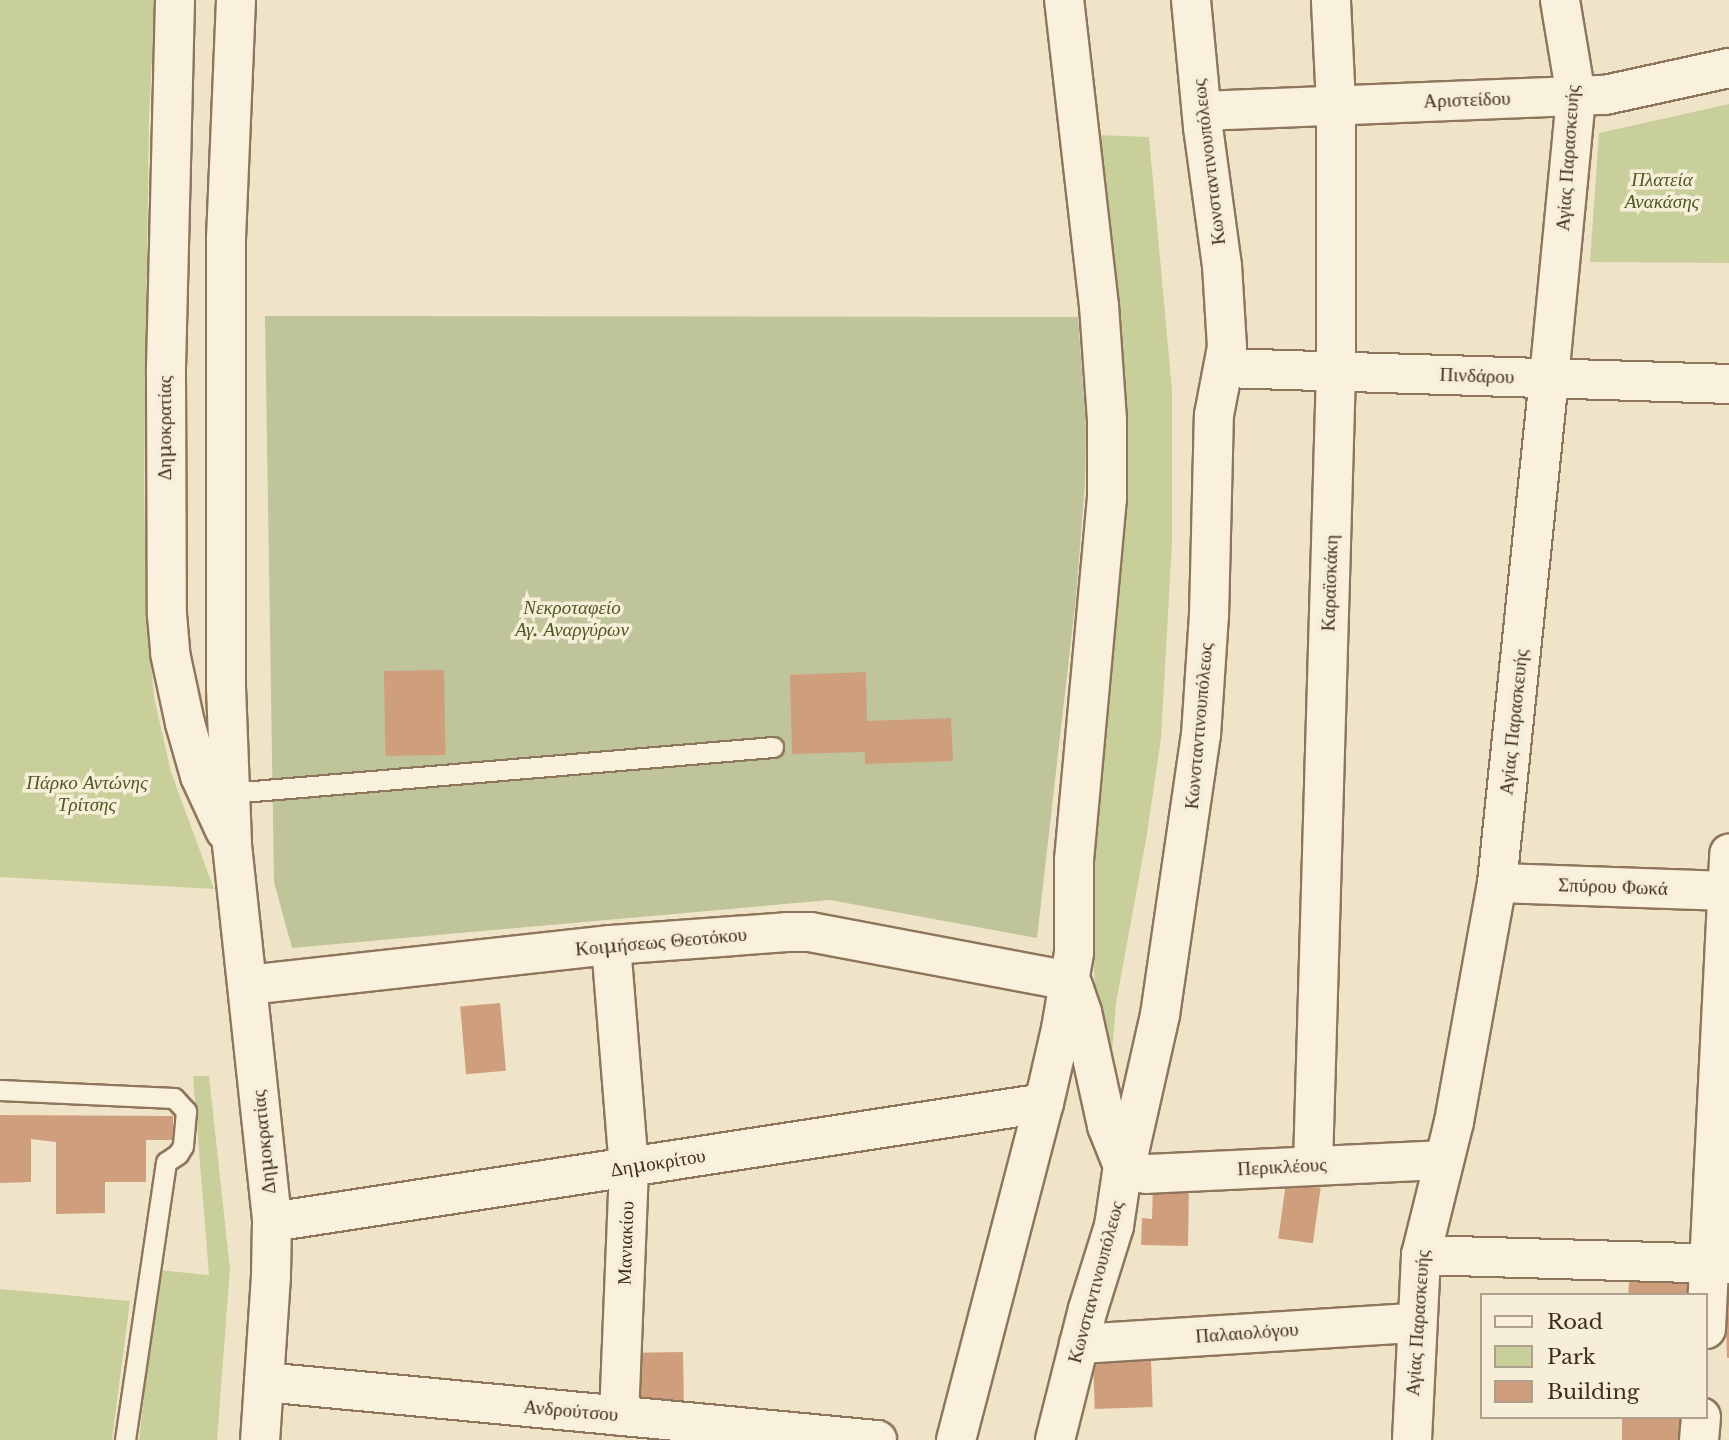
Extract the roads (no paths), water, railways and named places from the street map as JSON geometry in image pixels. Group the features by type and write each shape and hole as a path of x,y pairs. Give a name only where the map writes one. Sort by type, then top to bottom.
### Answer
{"street":[{"name":"Δημοκρατίας","path":"175,0 166,387 167,615 175,679 200,776 232,845"},
{"name":"Δημοκρατίας","path":"236,0 226,238 224,499 232,845 272,1222 260,1440"},
{"path":"956,1440 1044,1103 1070,981 1075,911 1074,859 1107,499 1107,419 1099,306 1064,0"},
{"name":"Κωνσταντινουπόλεως","path":"1055,1440 1079,1344 1114,1226 1123,1166 1130,1148 1160,1015 1190,822 1209,616 1214,415 1227,346 1222,266 1191,0"},
{"name":"Καραϊσκάκη","path":"1313,1165 1336,372 1336,104 1331,0"},
{"name":"Αγίας Παρασκευής","path":"1412,1440 1421,1255 1454,1122 1497,883 1549,378 1576,96 1560,0"},
{"name":"Αριστείδου","path":"1202,111 1616,93 1729,68"},
{"name":"Πινδάρου","path":"1224,368 1729,384"},
{"path":"1708,1320 1720,1264 1729,853"},
{"name":"Σπύρου Φωκά","path":"1497,883 1728,891"},
{"name":"Κοιμήσεως Θεοτόκου","path":"248,985 611,945 810,932 1070,981"},
{"name":"Μανιακίου","path":"599,1423 629,1168 611,945"},
{"path":"1070,981 1082,1012 1107,1126 1123,1166"},
{"name":"Δημοκρίτου","path":"272,1222 1044,1103"},
{"name":"Περικλέους","path":"1123,1166 1146,1174 1443,1160"},
{"path":"1421,1255 1720,1264"},
{"name":"Παλαιολόγου","path":"1079,1344 1416,1323"},
{"name":"Ανδρούτσου","path":"264,1382 599,1423 877,1440"},
{"path":"1699,1440 1701,1419"}],"lane":[{"path":"230,793 773,747"},
{"path":"0,1090 174,1098 186,1111 183,1146 178,1154 166,1162 125,1440"}],"park label":[{"name":"Πλατεία Ανακάσης","path":"1662,191"},
{"name":"Νεκροταφείο Αγ. Αναργύρων","path":"572,619"},
{"name":"Πάρκο Αντώνης Τρίτσης","path":"87,794"}]}
